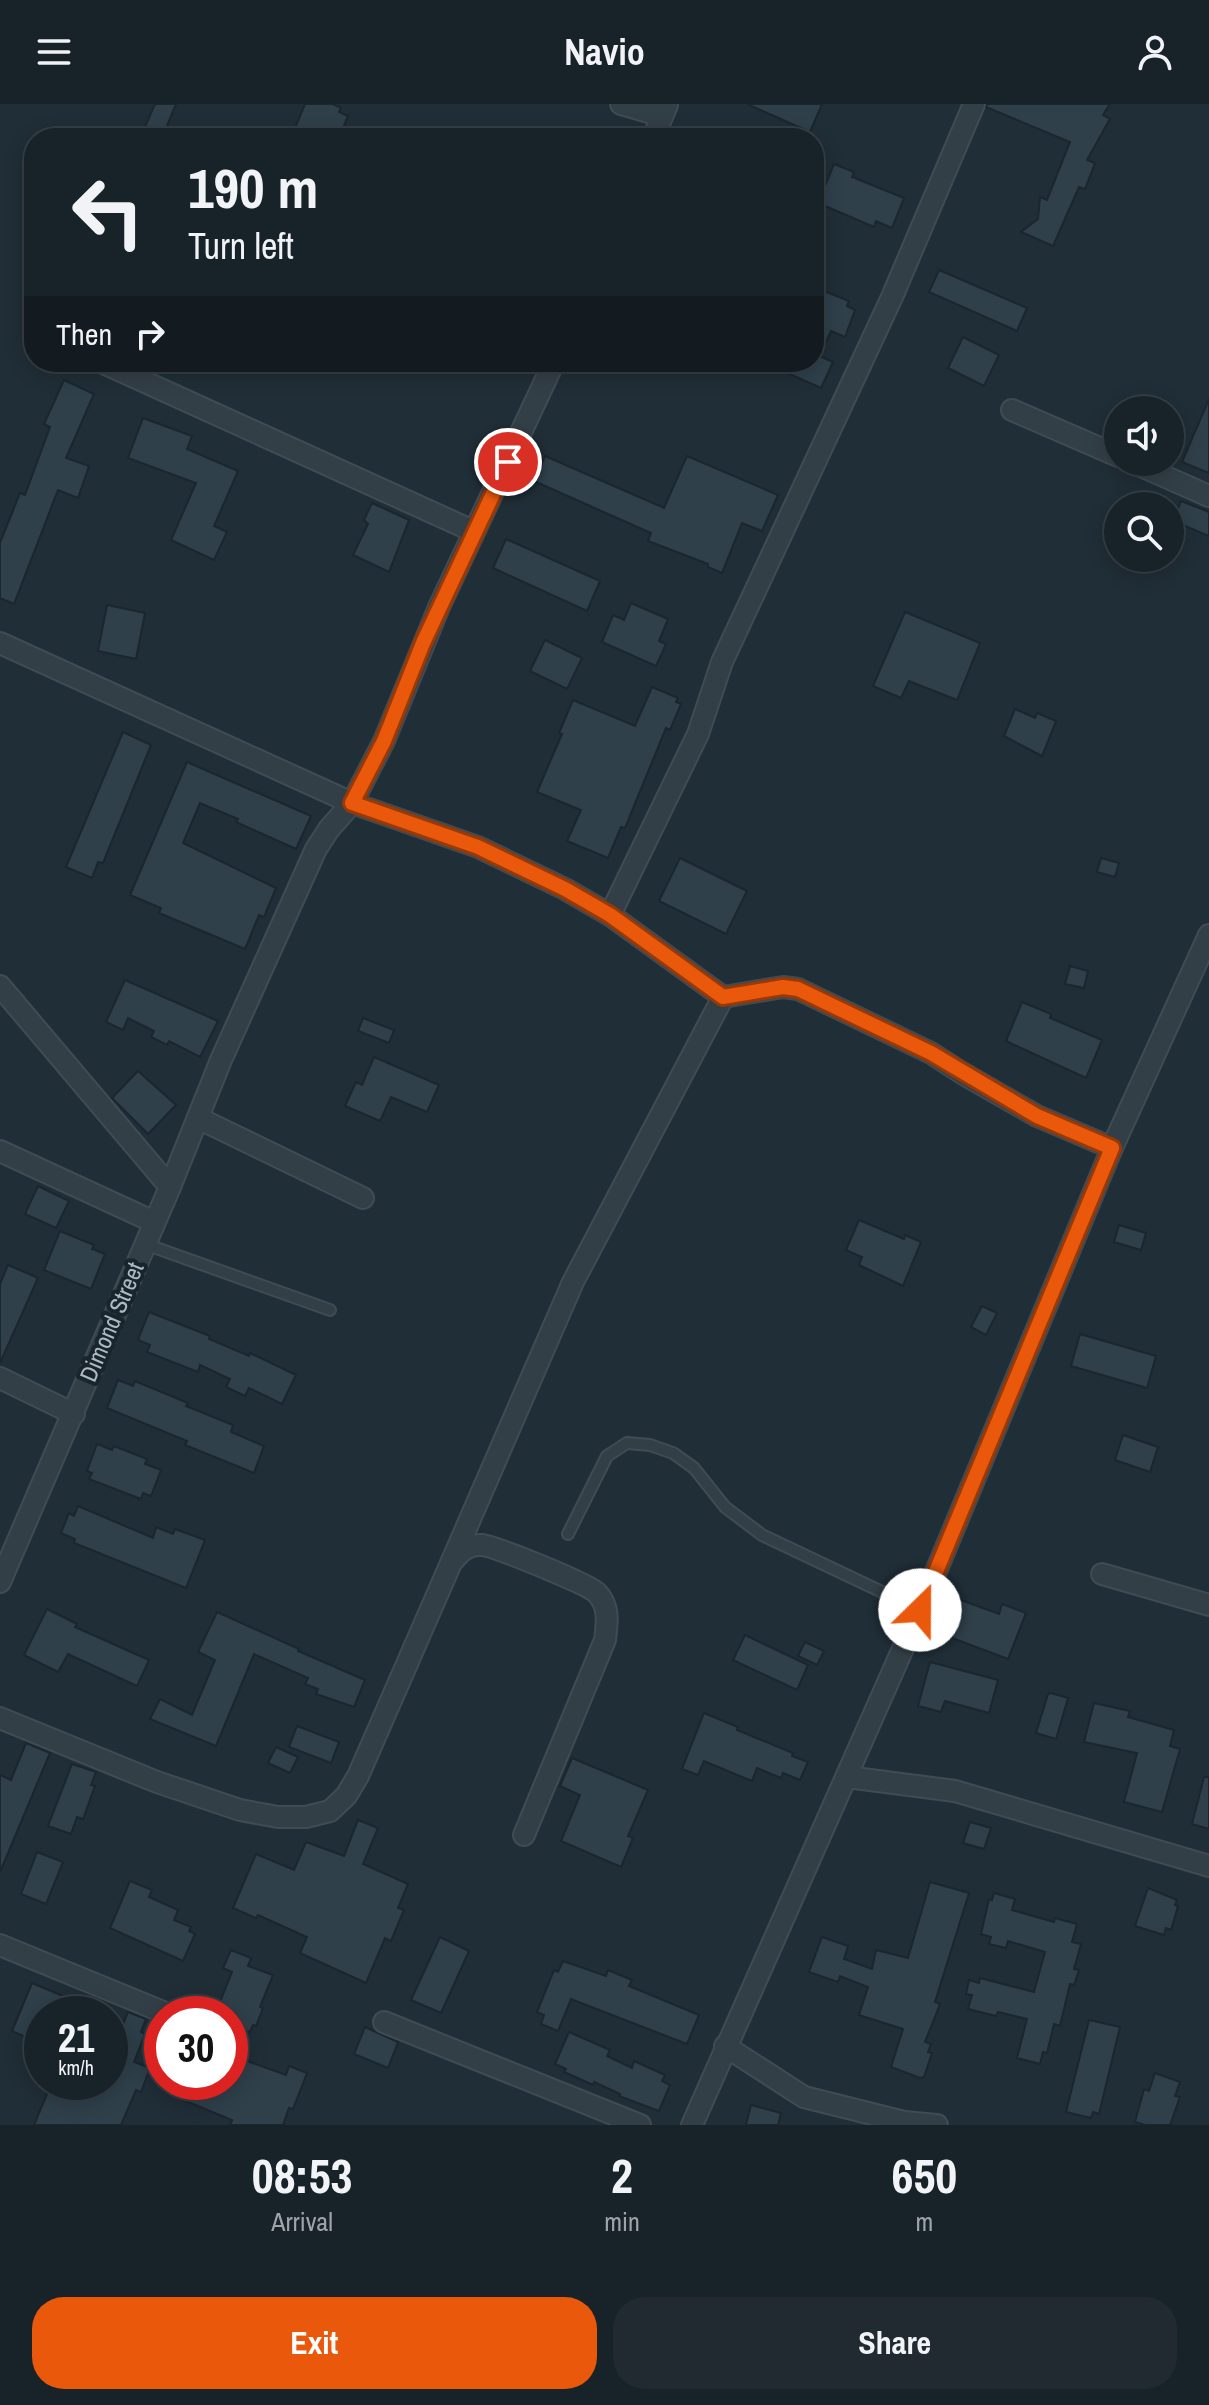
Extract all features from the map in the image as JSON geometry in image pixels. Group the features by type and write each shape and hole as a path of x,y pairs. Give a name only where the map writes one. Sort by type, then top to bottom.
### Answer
{"street":[{"path":"621,104 665,110"},
{"path":"610,915 698,734 728,649 892,297 974,104"},
{"path":"123,372 473,531"},
{"path":"352,803 384,741 473,531 549,372"},
{"path":"1012,410 1104,450"},
{"path":"1164,476 1209,496"},
{"path":"0,643 352,803 498,855 610,915 723,997 783,987 798,989 931,1053 1037,1116 1112,1148"},
{"name":"Dimond Street","path":"0,1582 74,1414 221,1060 316,849 352,803"},
{"path":"692,2125 920,1610 1112,1148 1209,935"},
{"path":"0,986 170,1187"},
{"path":"0,1718 157,1782 240,1810 278,1817 306,1817 330,1811 346,1796 358,1776 573,1282 723,997"},
{"path":"198,1118 363,1198"},
{"path":"0,1151 154,1222"},
{"path":"0,1378 74,1414"},
{"path":"451,1563 462,1549 479,1544 498,1548 596,1591 608,1613 605,1640 524,1835"},
{"path":"1102,1574 1209,1605"},
{"path":"847,1777 955,1791 1209,1866"},
{"path":"0,1945 144,2004"},
{"path":"384,2022 640,2125"},
{"path":"725,2046 804,2097 904,2122 937,2125"}],"lane":[{"path":"145,1244 330,1310"},
{"path":"568,1534 607,1456 627,1443 650,1445 673,1453 694,1468 725,1507 753,1530 920,1610"}],"building":[{"path":"155,104 176,104 166,128 144,128"},
{"path":"305,104 333,104 341,108 339,112 348,116 343,128 295,128"},
{"path":"747,104 822,104 812,128 801,128"},
{"path":"987,104 1110,104 1103,115 1110,119 1087,160 1095,163 1085,189 1079,187 1053,246 1021,232 1038,219 1040,197 1047,200 1070,142 986,107"},
{"path":"834,164 854,172 852,177 904,198 892,228 876,221 874,227 824,206 824,188"},
{"path":"939,270 1027,308 1017,331 929,292"},
{"path":"824,291 849,301 847,306 855,310 845,337 831,331 824,346"},
{"path":"963,337 999,355 984,386 948,368"},
{"path":"824,358 833,362 821,388 785,372 824,372"},
{"path":"64,380 94,394 66,458 89,466 78,498 58,490 14,604 0,598 0,543 20,493 25,495 50,427 44,424"},
{"path":"1209,399 1209,473 1184,463"},
{"path":"143,418 192,436 187,449 238,471 214,526 227,532 214,560 171,540 196,483 128,458"},
{"path":"545,456 664,508 687,456 778,495 762,531 742,523 722,573 708,567 708,564 648,541 651,533 534,481"},
{"path":"1184,502 1209,512 1209,536 1184,526"},
{"path":"372,503 409,520 389,572 353,555 368,524 364,520"},
{"path":"506,539 600,581 587,611 493,568"},
{"path":"631,603 668,619 659,641 666,644 656,666 602,642 613,615 624,620"},
{"path":"107,605 145,613 136,659 98,651"},
{"path":"905,612 980,643 957,700 909,681 901,698 873,686"},
{"path":"545,640 582,658 567,689 530,671"},
{"path":"652,687 678,698 676,702 681,704 670,730 666,728 625,828 621,827 608,858 567,841 581,810 537,792 573,700 635,726"},
{"path":"1015,709 1035,718 1037,713 1056,721 1042,756 1004,736"},
{"path":"123,732 151,745 103,863 98,862 92,878 66,867"},
{"path":"187,762 311,816 296,849 200,803 183,843 276,888 264,917 259,915 245,949 159,913 161,908 130,895"},
{"path":"680,858 747,891 726,934 659,901"},
{"path":"1101,858 1119,863 1115,877 1097,872"},
{"path":"1070,966 1088,971 1084,988 1065,984"},
{"path":"125,980 218,1021 200,1057 169,1041 167,1045 151,1037 154,1031 128,1018 123,1030 106,1022"},
{"path":"1022,1002 1051,1014 1050,1018 1102,1040 1086,1078 1006,1041"},
{"path":"363,1018 394,1030 389,1043 358,1031"},
{"path":"374,1057 439,1085 427,1112 391,1097 380,1121 345,1106 356,1082 362,1085"},
{"path":"138,1071 176,1105 148,1134 112,1098"},
{"path":"38,1186 69,1201 56,1228 25,1214"},
{"path":"859,1220 904,1239 905,1235 921,1242 903,1286 859,1265 862,1257 846,1250"},
{"path":"1119,1225 1146,1233 1141,1250 1114,1242"},
{"path":"60,1231 94,1245 92,1249 105,1254 91,1289 44,1270"},
{"path":"8,1265 38,1278 0,1363 0,1284"},
{"path":"982,1306 997,1313 986,1335 971,1327"},
{"path":"149,1312 296,1375 282,1404 249,1388 245,1396 226,1387 230,1379 200,1365 198,1372 147,1352 150,1345 138,1340"},
{"path":"1080,1334 1156,1356 1147,1388 1071,1366"},
{"path":"118,1380 133,1386 135,1381 188,1403 186,1406 233,1425 231,1432 264,1446 254,1473 107,1408"},
{"path":"1123,1435 1158,1447 1150,1472 1115,1460"},
{"path":"97,1444 112,1450 114,1446 147,1459 145,1464 161,1470 151,1496 143,1493 141,1499 89,1479 92,1473 87,1471"},
{"path":"78,1506 153,1538 156,1527 173,1534 175,1529 205,1540 186,1588 74,1543 75,1539 61,1533 69,1513 74,1516"},
{"path":"950,1596 999,1614 1002,1604 1026,1613 1008,1659 936,1632"},
{"path":"47,1609 77,1624 75,1627 149,1660 137,1686 68,1654 58,1672 24,1655"},
{"path":"217,1612 365,1680 354,1707 316,1694 318,1689 305,1684 308,1678 254,1654 216,1746 150,1719 160,1699 192,1715 215,1660 198,1652"},
{"path":"745,1635 808,1665 797,1690 733,1660"},
{"path":"805,1642 824,1651 817,1665 798,1656"},
{"path":"930,1662 998,1680 989,1713 945,1701 941,1712 918,1706"},
{"path":"1048,1694 1068,1698 1056,1739 1036,1733"},
{"path":"1094,1703 1130,1711 1128,1717 1174,1730 1170,1746 1180,1749 1162,1812 1124,1802 1137,1753 1084,1742"},
{"path":"704,1713 808,1762 800,1780 783,1773 781,1778 757,1768 752,1781 704,1761 698,1775 682,1769"},
{"path":"297,1726 339,1742 331,1763 289,1747"},
{"path":"26,1743 50,1753 0,1872 0,1775 11,1780"},
{"path":"276,1747 298,1757 290,1773 268,1763"},
{"path":"572,1758 648,1790 628,1836 633,1838 621,1867 561,1841 580,1795 560,1786"},
{"path":"72,1764 96,1772 91,1785 95,1786 83,1819 77,1817 71,1834 48,1826"},
{"path":"1204,1777 1209,1777 1209,1829 1192,1824"},
{"path":"358,1820 378,1828 363,1864 408,1884 398,1908 404,1910 391,1941 385,1938 366,1983 300,1953 307,1937 258,1915 256,1918 233,1908 256,1854 294,1870 306,1842 344,1856"},
{"path":"970,1822 991,1828 984,1849 963,1843"},
{"path":"37,1852 63,1862 46,1904 21,1894"},
{"path":"130,1881 152,1890 149,1897 178,1910 174,1920 191,1927 189,1931 195,1934 183,1961 110,1928"},
{"path":"930,1882 969,1893 935,2002 940,2004 925,2042 931,2044 928,2052 932,2053 924,2077 920,2078 891,2067 903,2029 859,2015 868,1987 840,1976 838,1982 809,1972 822,1937 848,1946 844,1959 872,1969 876,1950 908,1958"},
{"path":"1148,1888 1177,1900 1171,1930 1166,1928 1164,1935 1135,1926"},
{"path":"994,1893 1015,1899 1012,1910 1054,1922 1055,1918 1077,1924 1072,1942 1081,1944 1074,1969 1079,1970 1074,1985 1070,1984 1060,2026 1054,2024 1047,2053 1043,2052 1040,2064 1017,2058 1027,2019 968,2009 972,1995 966,1994 969,1980 979,1983 980,1978 1034,1992 1045,1952 1008,1941 1006,1948 989,1944 991,1937 981,1934 989,1899 992,1900"},
{"path":"440,1937 469,1951 441,2013 411,2000"},
{"path":"231,1950 251,1958 248,1966 273,1975 256,2026 253,2025 250,2032 248,1996 222,1996 232,1972 223,1968"},
{"path":"563,1961 606,1976 608,1970 632,1980 629,1986 699,2015 687,2044 571,1999 558,2031 541,2024 544,2015 537,2012 554,1970 558,1972"},
{"path":"32,1983 63,1996 27,1996"},
{"path":"24,2002 24,2036 12,2031"},
{"path":"128,2012 144,2018 141,2032 144,2037 134,2062 144,2066 144,2084 141,2092 136,2090 121,2125 34,2125 44,2100 128,2100"},
{"path":"1089,2020 1120,2027 1099,2114 1093,2112 1091,2118 1066,2112"},
{"path":"365,2027 398,2042 388,2068 354,2054"},
{"path":"569,2032 610,2050 607,2056 632,2068 634,2061 665,2075 662,2081 670,2085 659,2111 564,2072 566,2069 555,2064"},
{"path":"248,2061 286,2075 289,2066 307,2073 283,2125 230,2125 232,2120 183,2100 248,2100"},
{"path":"1155,2073 1180,2082 1175,2096 1180,2097 1170,2125 1135,2122 1144,2089 1149,2091"},
{"path":"751,2105 781,2113 778,2125 746,2125"}],"route":[{"path":"508,462 423,643 384,741 352,803 478,847 565,889 610,915 723,997 783,987 798,989 931,1053 1037,1116 1112,1148 920,1610"}]}
